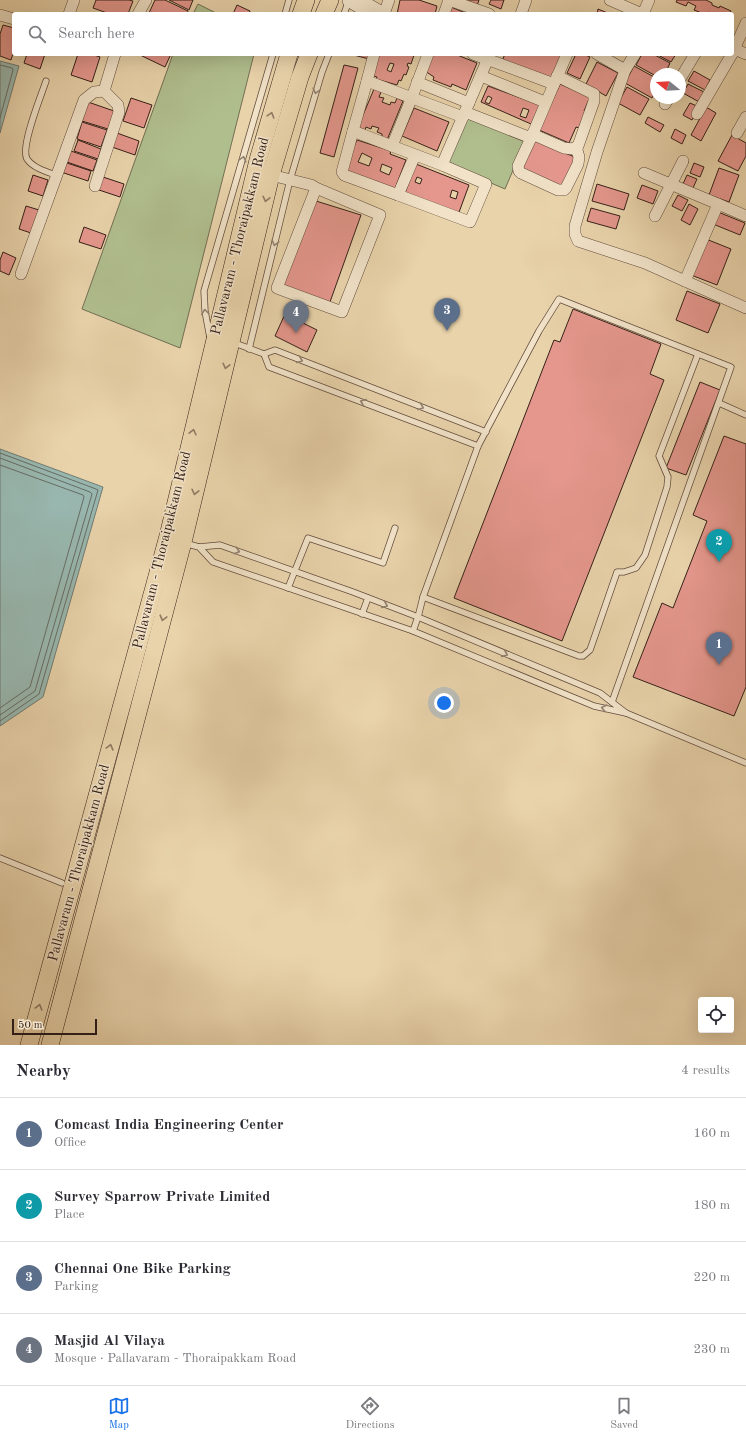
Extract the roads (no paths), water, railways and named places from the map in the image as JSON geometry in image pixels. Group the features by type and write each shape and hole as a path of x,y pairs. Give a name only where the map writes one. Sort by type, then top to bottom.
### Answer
{"main road":[{"path":"302,12 306,0"},
{"path":"325,12 330,0"},
{"name":"Pallavaram - Thoraipakkam Road","path":"29,1045 180,541 212,350 258,160 288,56"},
{"name":"Pallavaram - Thoraipakkam Road","path":"50,1045 232,342 271,175 300,77 308,56"}],"street":[{"path":"70,12 74,0"},
{"path":"139,12 146,0"},
{"path":"361,0 381,12"},
{"path":"385,12 389,0"},
{"path":"445,12 449,0 483,12"},
{"path":"521,12 526,0"},
{"path":"610,0 637,12"},
{"path":"643,12 649,0"},
{"path":"349,1 367,12"},
{"path":"0,15 12,18"},
{"path":"734,49 746,23"},
{"path":"734,51 746,54"},
{"path":"104,91 114,56"},
{"path":"353,131 486,184 470,222 344,175 342,172 353,131 367,81 373,56"},
{"path":"392,146 427,56"},
{"path":"367,81 412,97 466,111 564,148 573,149 578,146 594,101 594,94 489,56 481,76 466,111 442,166"},
{"path":"566,56 518,166 518,171 558,190 564,190 578,164 579,157 576,147"},
{"path":"600,56 625,70"},
{"path":"634,56 625,70 597,152 575,226 575,234 578,241 645,263 746,308"},
{"path":"686,69 694,56"},
{"path":"697,114 730,56"},
{"path":"481,76 545,102"},
{"path":"417,82 466,111"},
{"path":"21,274 84,100 94,92 104,91"},
{"path":"95,186 119,112 118,105 104,91"},
{"path":"738,133 746,117"},
{"path":"398,195 415,155"},
{"path":"655,216 683,161"},
{"path":"644,173 746,216"},
{"path":"271,175 311,185 380,215 342,312 277,288 316,188"},
{"path":"685,281 718,204"}],"lane":[{"path":"286,12 289,0"},
{"path":"345,12 349,1"},
{"path":"212,350 205,310 204,291 273,56"},
{"path":"249,349 290,180 322,72 328,56"},
{"path":"46,81 28,135 24,152 27,159 33,165 56,176"},
{"path":"412,631 418,617 422,597 478,446 539,331 559,299 731,367 612,702"},
{"path":"232,342 264,354 275,350 486,432"},
{"path":"264,354 269,367 478,446"},
{"path":"422,597 579,656 583,656 587,653 590,650 617,572 624,572 636,568 645,555 667,487 668,477 659,456 698,354"},
{"path":"718,403 746,415"},
{"path":"288,588 308,538 383,563 395,528"},
{"path":"180,541 220,546 295,571 418,617 600,693 626,713"},
{"path":"180,541 213,562 412,631 594,706 626,713 746,763"},
{"path":"362,614 368,598"},
{"path":"0,858 62,883"}],"water":[{"path":"0,61 19,66 0,133"},
{"path":"0,449 103,487 43,697 0,726"}],"place":[{"name":"Chennai One Bike Parking","path":"447,331"},
{"name":"Masjid Al Vilaya","path":"296,333"},
{"name":"Survey Sparrow Private Limited","path":"719,562"},
{"name":"Comcast India Engineering Center","path":"719,665"}]}
